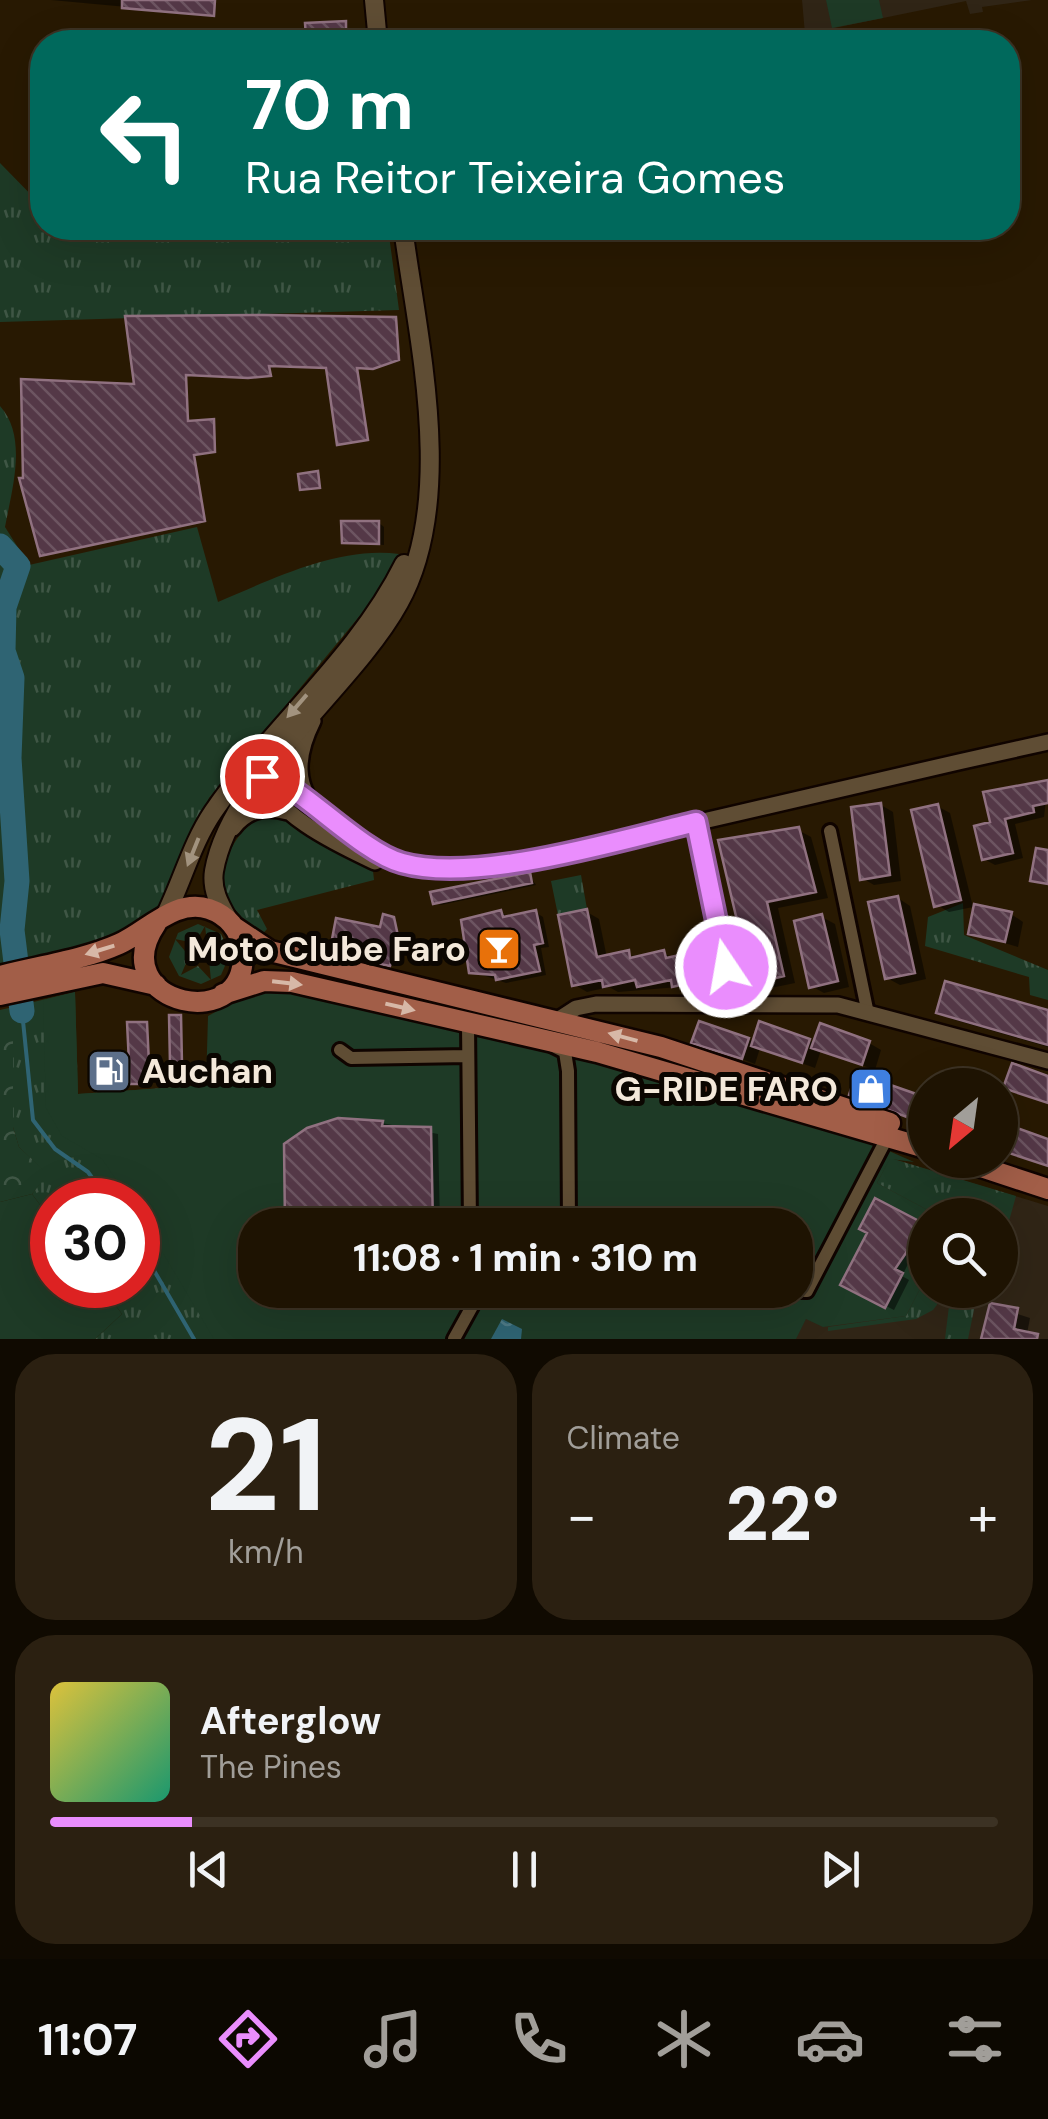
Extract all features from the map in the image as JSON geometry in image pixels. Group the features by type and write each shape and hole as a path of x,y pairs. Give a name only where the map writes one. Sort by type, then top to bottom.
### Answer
{"main road":[{"path":"374,0 377,30"},
{"path":"223,994 238,977 242,963 214,883 225,840 262,776 364,656 402,600 418,557 430,440 405,240"},
{"path":"156,986 145,955 200,834 263,746 388,597 426,506"},
{"path":"0,995 198,906 270,951 556,1020 585,1017 908,1128"},
{"path":"0,976 103,974 156,986 184,1003 208,1002 264,980 292,982 592,1053 908,1142"},
{"path":"1018,1164 1048,1174"},
{"path":"1017,1178 1048,1188"}],"street":[{"path":"306,798 298,759 316,712"},
{"path":"263,746 262,776 271,794 294,814 357,854 397,870 459,875 1048,742"},
{"path":"228,792 243,780 272,775 306,798 345,834 403,864 442,869 511,862"},
{"path":"225,840 241,818 254,811 271,808 294,814"},
{"path":"696,822 734,1003"},
{"path":"830,831 867,1010"},
{"path":"585,1017 734,1003 867,1010 1048,1061"},
{"path":"468,1024 470,1208"},
{"path":"547,1042 565,1052 568,1072 569,1208"},
{"path":"340,1050 351,1058 468,1056"},
{"path":"568,1072 576,1055 592,1053"},
{"path":"813,1280 888,1136"},
{"path":"454,1339 472,1310"}],"shaded area":[{"path":"802,0 1032,0 982,7 983,12 970,14 966,1 825,30 805,30"},
{"path":"890,1158 908,1163 908,1178 956,1178 1048,1206 1048,1339 795,1339"}],"green space":[{"path":"826,0 879,0 883,18 832,28"},
{"path":"0,163 30,194 30,240 390,240 399,310 0,322"},
{"path":"0,406 9,419 16,448 5,527 29,565 197,527 218,602 329,560 399,554 377,595 209,798 157,910 121,935 0,970"},
{"path":"268,816 293,823 373,871 374,880 257,910 267,929 259,938 233,914 223,883 227,858 239,835"},
{"path":"581,875 587,909 558,915 551,881"},
{"path":"963,903 964,935 1048,970 1048,1000 1030,995 1029,977 925,946 928,917"},
{"path":"198,924 205,927 195,943 176,939 178,933"},
{"path":"205,927 221,934 230,954 221,975 211,980 209,960 221,954 209,958"},
{"path":"176,940 189,956 181,975 198,966 211,980 201,984 179,976 169,957"},
{"path":"278,989 551,1048 862,1139 908,1159 890,1159 877,1183 908,1200 910,1308 906,1316 823,1327 806,1319 796,1339 214,1339 160,1248 160,1178 115,1178 102,1159 62,1136 46,1108 43,1000 75,992 78,1094 206,1085 208,1016 248,994"},
{"path":"75,992 78,1094 207,1085 238,1217 238,1308 252,1308 247,1339 95,1339 122,1314 117,1308 160,1308 160,1178 44,1178 47,1174 19,1147 13,1127 13,1007"},
{"path":"13,1007 13,1127 19,1147 48,1174 45,1178 30,1178 30,1194 0,1202 0,1010"},
{"path":"890,1158 908,1163 908,1178 956,1178 1016,1196 908,1200 877,1183"},
{"path":"30,1194 30,1308 117,1308 122,1314 95,1339 0,1339 0,1202"},
{"path":"910,1308 934,1308 916,1319 828,1331 828,1327 906,1316"},
{"path":"949,1308 974,1308 968,1339 945,1339"}],"water":[{"path":"502,1319 522,1329 521,1339 491,1339"}],"building":[{"path":"122,0 215,0 214,16 122,8"},
{"path":"346,21 346,30 305,30 305,23"},
{"path":"125,316 396,317 399,360 373,369 357,368 368,440 337,445 326,368 269,366 271,376 248,378 186,375 188,421 214,419 215,452 194,455 205,521 40,556 19,478 23,478 21,379 134,384"},
{"path":"318,471 320,488 300,490 298,474"},
{"path":"341,521 379,521 379,544 342,543"},
{"path":"1048,780 1048,803 1033,806 1034,812 1005,819 1013,853 982,860 974,826 990,822 983,792"},
{"path":"881,803 890,875 860,880 851,807"},
{"path":"938,804 961,900 934,907 911,810"},
{"path":"799,827 816,892 767,902 784,976 752,984 718,840"},
{"path":"1036,848 1048,850 1048,884 1030,881"},
{"path":"530,872 532,883 433,904 430,892"},
{"path":"898,896 915,973 885,979 868,902"},
{"path":"974,904 1012,912 1005,942 968,934"},
{"path":"587,909 597,957 629,950 630,958 664,950 666,958 698,951 704,980 672,987 671,980 637,987 635,980 603,987 602,980 572,986 558,915"},
{"path":"501,910 503,917 536,910 543,943 534,945 540,971 496,980 495,975 469,973 461,920"},
{"path":"383,914 394,917 398,936 390,966 370,962 374,948 332,939 336,918 380,927"},
{"path":"822,914 838,981 809,988 794,921"},
{"path":"945,981 1048,1010 1048,1045 936,1013"},
{"path":"169,1015 181,1015 182,1064 170,1064"},
{"path":"699,1021 749,1038 742,1059 691,1043"},
{"path":"759,1021 810,1039 802,1063 751,1046"},
{"path":"127,1022 147,1022 150,1084 130,1084"},
{"path":"820,1023 870,1041 862,1065 811,1048"},
{"path":"1012,1063 1048,1076 1048,1103 1018,1093 1018,1068 1010,1068"},
{"path":"856,1073 908,1091 908,1118 849,1095"},
{"path":"338,1118 383,1121 382,1126 431,1127 433,1208 285,1208 284,1144 307,1128"},
{"path":"1018,1128 1048,1139 1048,1166 1018,1156"},
{"path":"875,1198 908,1215 908,1250 895,1269 903,1273 885,1308 840,1285 867,1233 859,1229"},
{"path":"989,1308 1018,1308 1014,1329 1038,1334 1037,1339 981,1339"}],"waterway":[{"path":"0,546 18,566 4,607 3,651 12,678 9,758 17,881 12,930 22,1011"},
{"path":"22,1011 33,1120 55,1149 92,1178"},
{"path":"160,1281 194,1339"}],"place":[{"name":"Moto Clube Faro","path":"499,949"},
{"name":"Auchan","path":"109,1071"},
{"name":"G-RIDE FARO","path":"871,1089"}],"route":[{"path":"262,776 272,775 291,786 345,834 374,851 403,864 442,869 511,862 696,822 726,967"}]}
